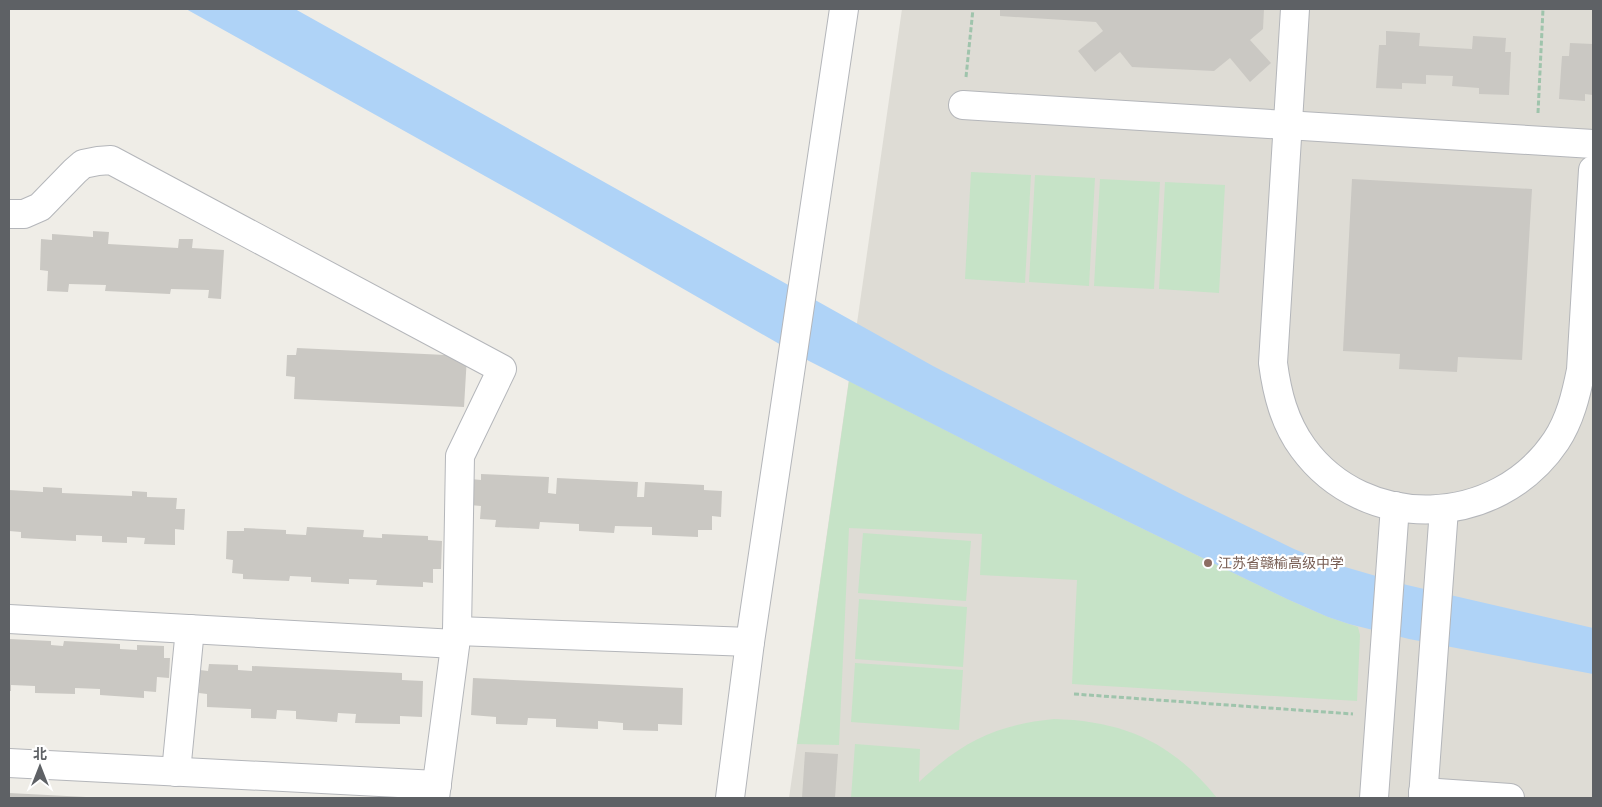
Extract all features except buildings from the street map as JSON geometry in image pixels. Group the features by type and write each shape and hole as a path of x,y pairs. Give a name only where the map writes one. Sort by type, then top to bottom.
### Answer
{"street":[{"path":"730,798 750,642 844,9"},
{"path":"1295,9 1273,363 1282,407 1302,448 1329,475 1354,492 1377,502 1427,510 1444,509 1477,502 1500,492 1522,478 1540,461 1556,441 1568,419 1576,395 1581,370 1593,170"},
{"path":"963,105 1593,144"},
{"path":"9,214 24,214 40,207 83,164 111,160 502,369 460,456 456,637 436,792 176,772 9,763"},
{"path":"1374,798 1395,506"},
{"path":"1444,509 1423,795 1510,798"},
{"path":"9,619 190,629 456,637 750,642"},
{"path":"176,772 190,629"}],"path":[{"path":"963,105 973,9"},
{"path":"1536,141 1544,9"},
{"path":"1074,694 1380,716"}],"shaded area":[{"name":"江苏省赣榆高级中学","path":"902,9 1593,9 1593,798 789,798"}],"green space":[{"path":"971,172 1031,175 1025,283 965,279"},
{"path":"1035,175 1095,178 1089,286 1029,282"},
{"path":"1100,179 1160,182 1154,289 1094,286"},
{"path":"1165,182 1225,185 1219,293 1159,289"},
{"path":"849,381 1055,486 1287,599 1328,617 1358,627 1360,635 1357,701 1072,684 1077,580 980,575 982,534 849,528 839,745 797,744"},
{"path":"863,533 971,541 966,601 858,593"},
{"path":"859,599 967,607 963,667 855,659"},
{"path":"855,663 963,670 959,730 851,722"},
{"path":"1054,719 1103,724 1125,730 1146,739 1165,749 1183,763 1217,798 851,798 855,744 920,749 919,782 950,756 980,738 1014,726"}],"water":[{"path":"186,9 295,9 933,366 1185,496 1294,549 1321,560 1407,585 1593,628 1593,674 1409,639 1349,624 1287,599 1055,486 809,361 553,214"}],"place":[{"name":"江苏省赣榆高级中学","path":"1208,563"}]}
